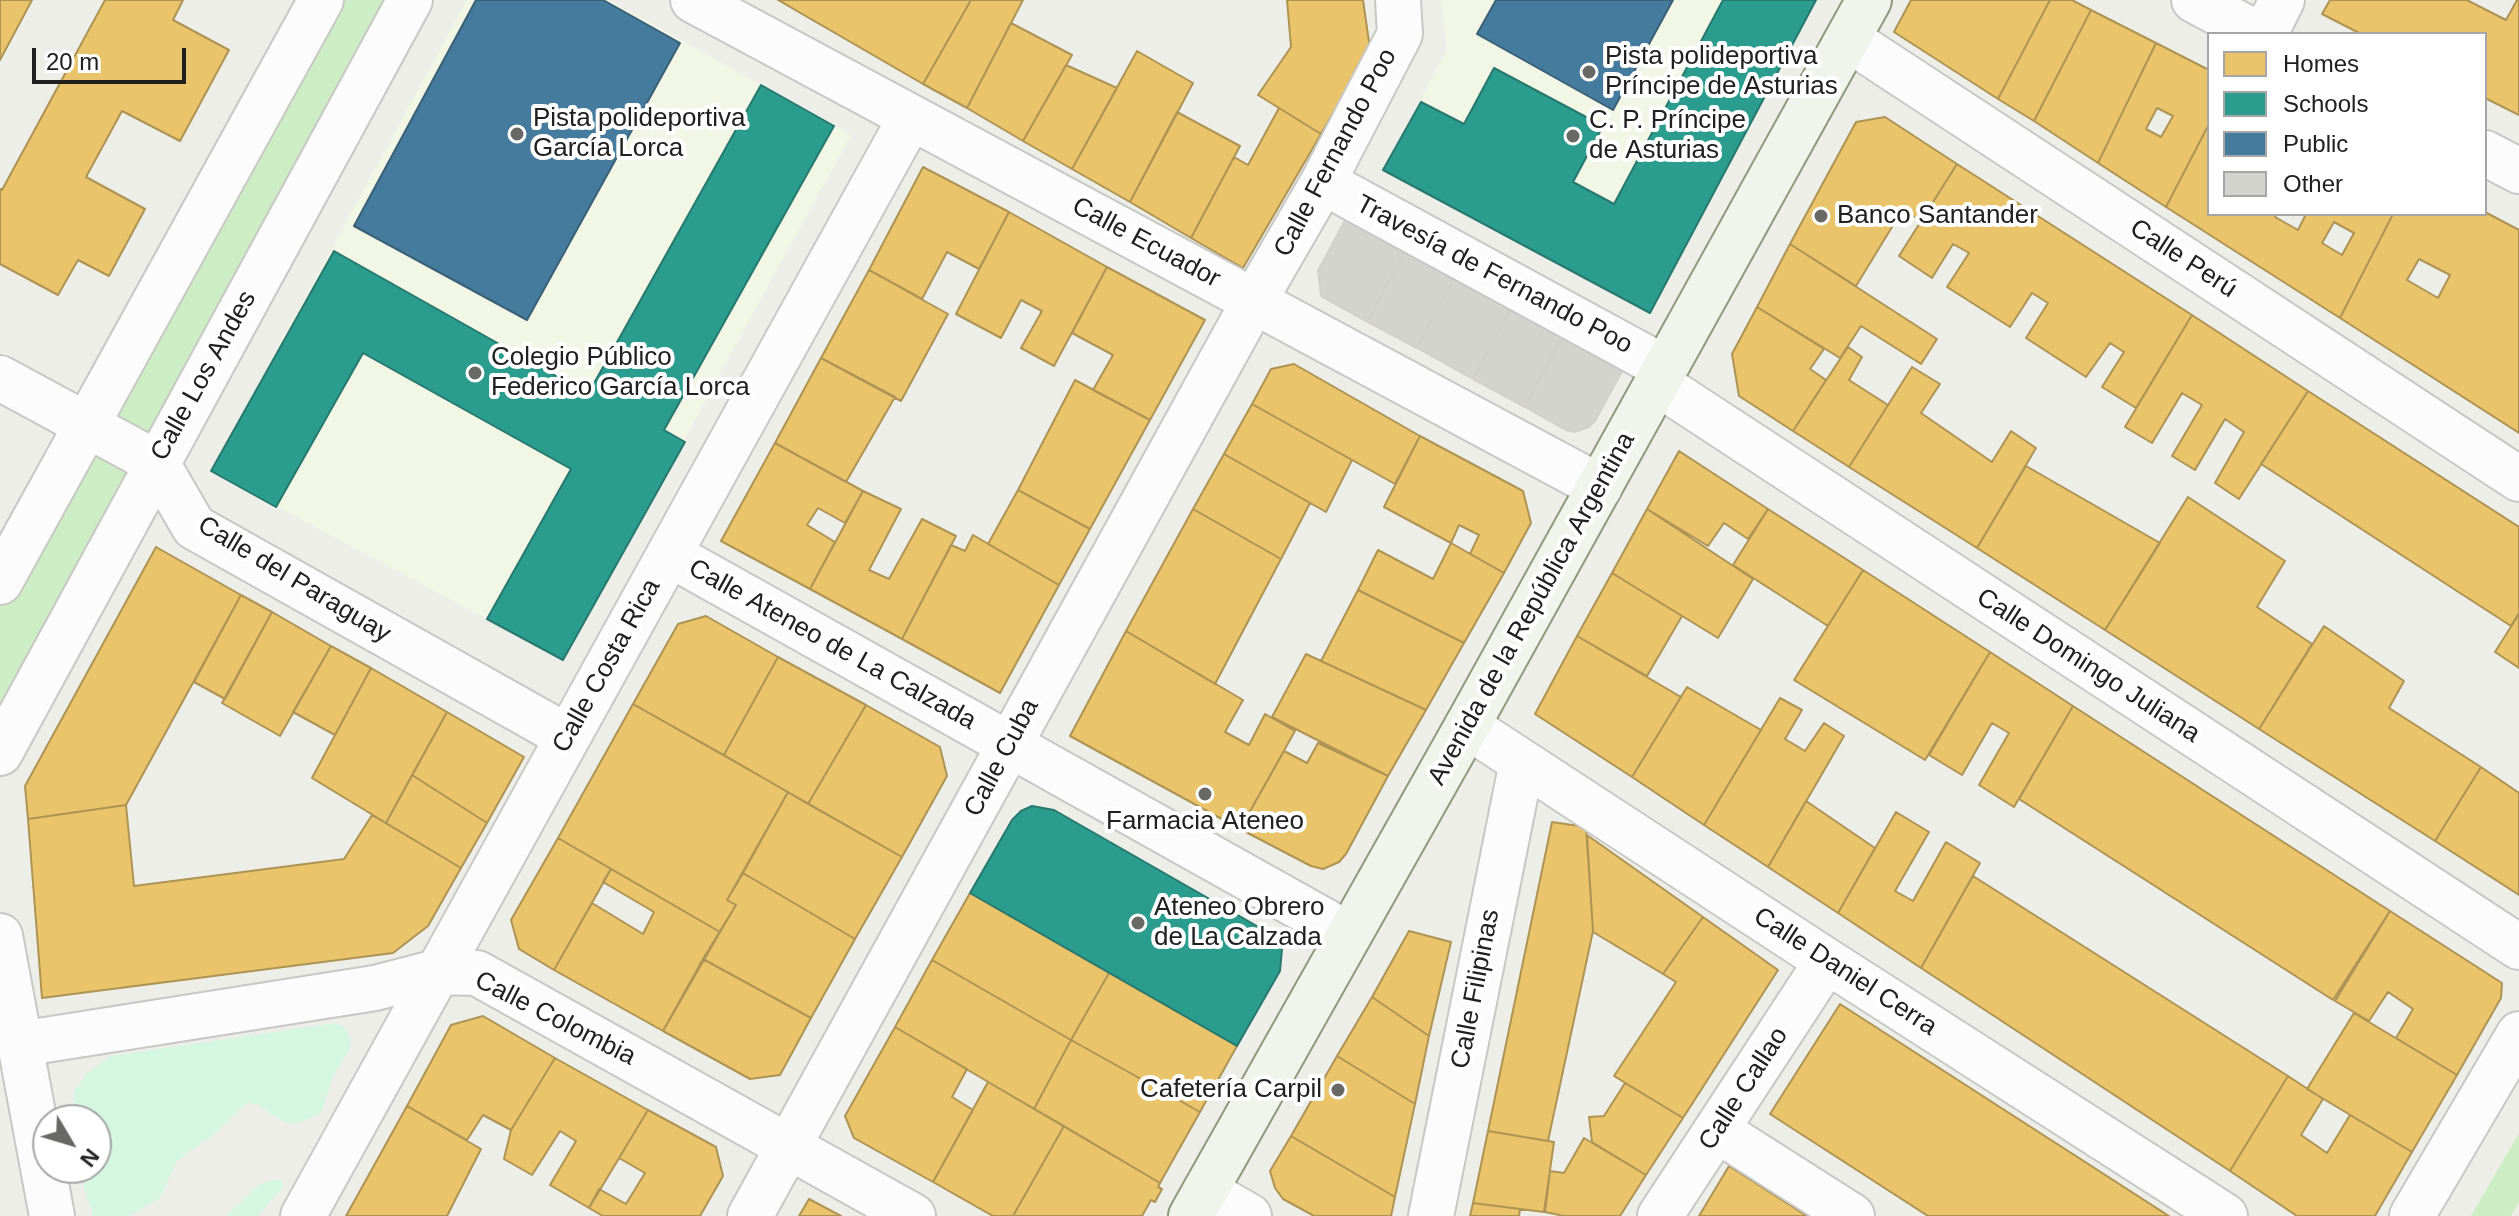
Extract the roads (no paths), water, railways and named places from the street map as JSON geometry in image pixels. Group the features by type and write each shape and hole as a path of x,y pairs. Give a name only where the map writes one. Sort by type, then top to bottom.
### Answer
{"street":[{"path":"0,582 321,0"},
{"name":"Calle Los Andes","path":"0,753 410,0"},
{"name":"Calle Ecuador","path":"693,0 1600,487"},
{"name":"Calle Fernando Poo","path":"1254,301 1323,182 1400,34 1398,0"},
{"name":"Avenida de la República Argentina","path":"1198,1203 1467,726 1869,0"},
{"path":"2194,0 2254,32"},
{"path":"2266,32 2282,0"},
{"name":"Calle Perú","path":"1848,39 2519,479"},
{"name":"Calle Costa Rica","path":"303,1216 911,117"},
{"path":"2487,154 2519,171"},
{"name":"Travesía de Fernando Poo","path":"1323,182 1661,375"},
{"name":"Calle Cuba","path":"750,1216 1254,301"},
{"name":"Calle Domingo Juliana","path":"1661,375 2519,947"},
{"path":"0,378 157,463"},
{"name":"Calle del Paraguay","path":"157,463 194,527 568,737"},
{"name":"Calle Ateneo de La Calzada","path":"669,554 1330,924"},
{"name":"Calle Daniel Cerra","path":"1467,726 2225,1216"},
{"name":"Calle Filipinas","path":"1431,1216 1522,762"},
{"path":"0,936 52,1216"},
{"name":"Calle Callao","path":"1660,1216 1827,961"},
{"name":"Calle Colombia","path":"20,1044 375,988 437,972 477,973 913,1216"},
{"path":"2412,1216 2519,1034"},
{"path":"1717,1130 1852,1216"},
{"path":"1198,1203 1249,1216"}],"place":[{"name":"Pista polideportiva Príncipe de Asturias","path":"1589,72"},
{"name":"Pista polideportiva García Lorca","path":"517,134"},
{"name":"C. P. Príncipe de Asturias","path":"1573,136"},
{"name":"Banco Santander","path":"1821,216"},
{"name":"Colegio Público Federico García Lorca","path":"475,373"},
{"name":"Farmacia Ateneo","path":"1205,794"},
{"name":"Ateneo Obrero de La Calzada","path":"1138,923"},
{"name":"Cafetería Carpil","path":"1338,1090"}]}
